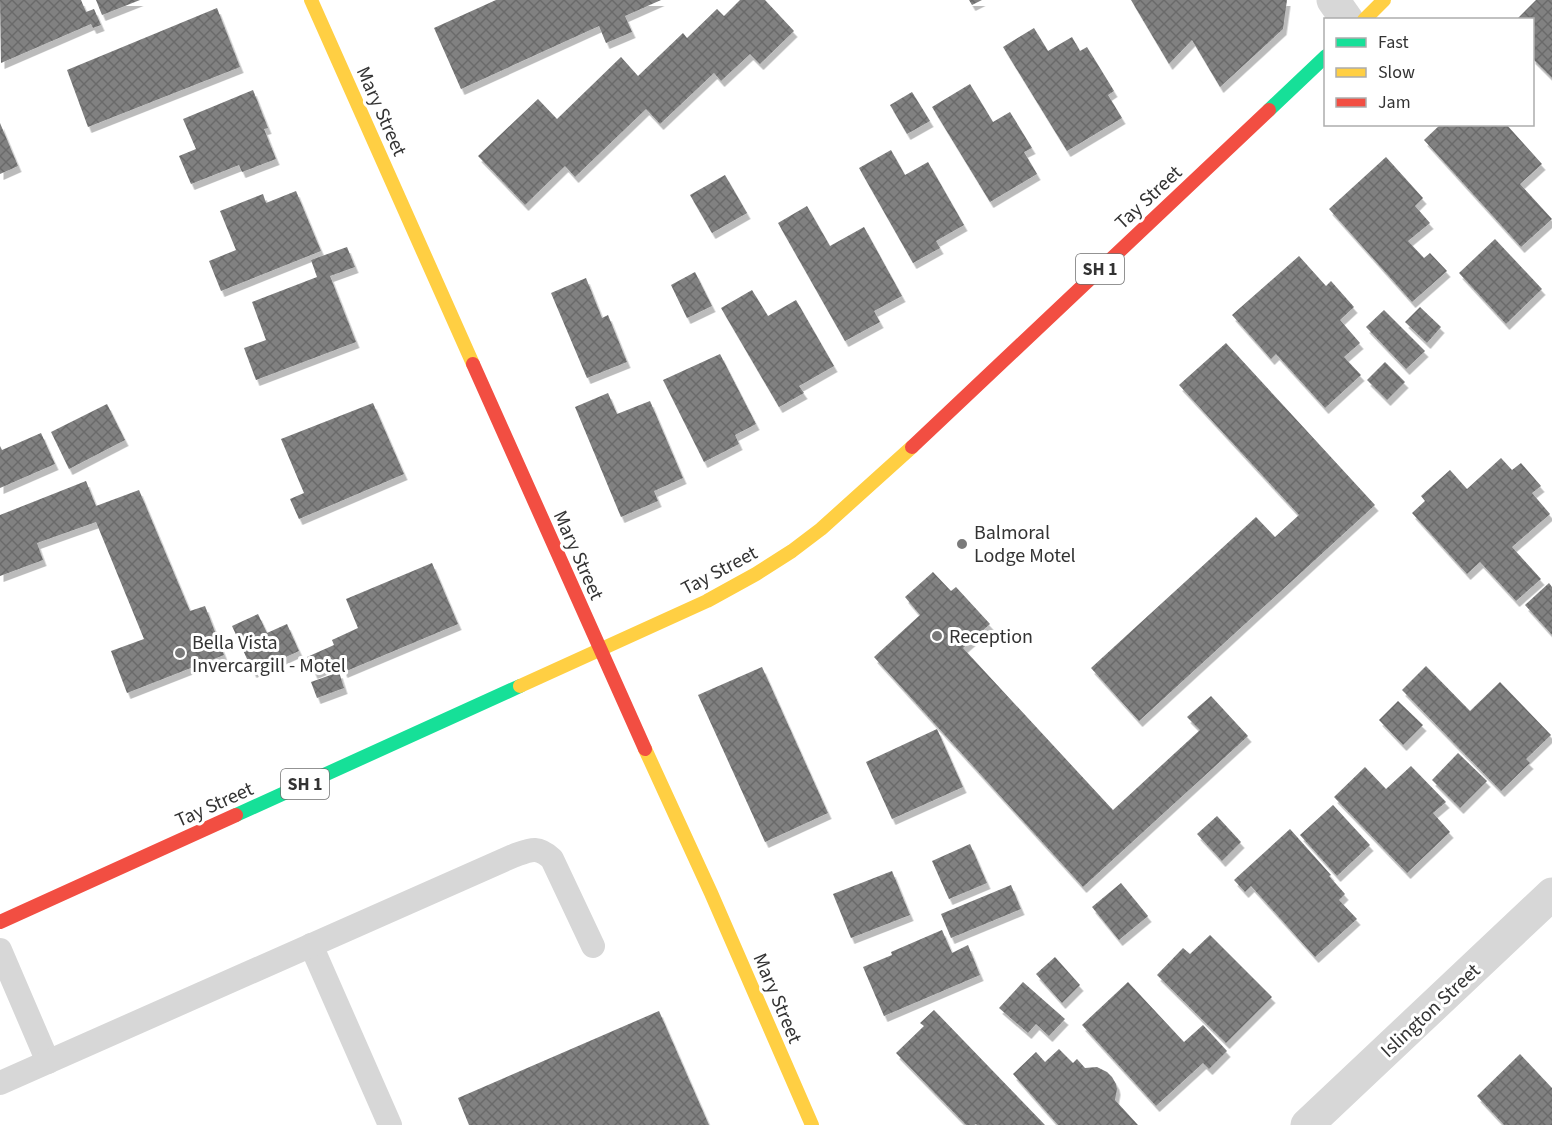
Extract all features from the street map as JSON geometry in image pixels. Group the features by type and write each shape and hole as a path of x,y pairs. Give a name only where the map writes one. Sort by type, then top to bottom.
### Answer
{"main road":[{"name":"Mary Street","path":"311,0 600,650 711,893 812,1125"},
{"path":"1366,18 1384,0"},
{"name":"Tay Street","path":"0,922 707,601 742,583 805,542 837,516 937,423 1324,58"}],"street":[{"path":"1333,0 1346,18"},
{"name":"Islington Street","path":"1307,1125 1552,894"}],"lane":[{"path":"0,1083 531,850 544,852 552,860 593,946"},
{"path":"311,945 390,1125"},
{"path":"0,950 48,1062"}],"building":[{"path":"0,0 81,0 86,12 94,9 101,25 93,28 91,24 1,63"},
{"path":"96,0 140,0 102,15"},
{"path":"496,0 661,0 625,16 632,32 606,43 599,26 461,89 434,28"},
{"path":"740,0 765,0 794,31 760,64 750,54 721,81 714,73 660,124 646,109 575,177 565,166 525,205 478,156 538,99 557,119 621,57 638,76 683,33 687,38 717,9 724,16"},
{"path":"969,0 982,0 972,5"},
{"path":"1131,0 1287,0 1283,29 1220,87 1192,40 1169,64"},
{"path":"1536,0 1552,0 1552,78 1534,60 1534,18 1518,18"},
{"path":"217,8 240,67 88,127 67,70"},
{"path":"1034,28 1048,51 1072,37 1080,51 1087,47 1114,91 1108,95 1122,118 1067,151 1003,47"},
{"path":"970,84 993,122 1010,112 1032,148 1024,152 1037,174 990,202 932,107"},
{"path":"253,90 268,128 264,129 276,159 242,172 239,165 191,184 179,156 196,149 183,119"},
{"path":"912,92 930,121 907,134 890,105"},
{"path":"0,123 18,166 0,174"},
{"path":"1439,126 1508,126 1542,164 1520,184 1552,219 1521,247 1424,140"},
{"path":"891,150 905,175 928,162 964,225 936,241 940,248 913,263 859,168"},
{"path":"1386,157 1423,198 1415,206 1430,223 1408,241 1424,258 1430,253 1447,271 1412,302 1329,209"},
{"path":"725,175 747,213 712,233 690,195"},
{"path":"296,191 321,251 221,291 209,261 236,250 220,211 263,194 266,203"},
{"path":"807,206 830,246 864,227 902,296 874,311 880,322 845,341 778,223"},
{"path":"1495,239 1542,289 1506,324 1459,273"},
{"path":"347,247 355,267 330,276 356,342 256,380 244,348 266,340 252,302 317,277 311,260"},
{"path":"1299,256 1326,286 1331,281 1354,307 1340,320 1360,343 1344,357 1361,375 1325,408 1276,354 1271,359 1232,315"},
{"path":"695,272 712,306 687,318 671,285"},
{"path":"586,278 602,318 608,315 627,362 587,378 551,293"},
{"path":"752,290 768,316 796,300 834,366 799,386 804,393 779,407 721,308"},
{"path":"1420,307 1441,327 1427,343 1405,322"},
{"path":"1384,310 1425,351 1406,369 1366,327"},
{"path":"1226,343 1375,505 1139,721 1091,668 1256,517 1275,537 1299,515 1179,385"},
{"path":"720,354 756,424 735,435 739,444 704,462 663,380"},
{"path":"1385,362 1405,382 1387,400 1367,380"},
{"path":"608,393 617,414 650,401 683,478 654,491 658,501 621,517 575,407"},
{"path":"373,403 404,474 299,519 290,499 304,493 281,439"},
{"path":"107,404 125,440 69,469 51,432"},
{"path":"41,433 55,464 0,488 0,446 2,450"},
{"path":"1501,458 1512,470 1521,463 1541,486 1532,493 1550,514 1512,547 1541,579 1516,601 1480,562 1467,574 1412,513 1425,501 1421,496 1450,470 1467,489"},
{"path":"86,481 96,506 139,490 190,611 205,606 224,655 127,693 111,651 144,639 96,522 37,543 43,560 0,576 0,515"},
{"path":"432,563 458,624 344,672 340,662 314,673 307,657 334,645 332,640 358,628 346,599"},
{"path":"933,572 951,591 956,587 990,624 963,648 1113,810 1200,730 1187,717 1211,696 1248,736 1083,887 874,657 920,615 905,597"},
{"path":"1549,583 1552,587 1552,635 1525,605"},
{"path":"258,614 267,633 287,624 299,651 253,672 232,626"},
{"path":"1426,666 1470,711 1500,682 1551,735 1526,759 1530,763 1501,791 1402,690"},
{"path":"762,667 828,813 765,842 698,695"},
{"path":"339,672 344,688 317,698 311,682"},
{"path":"1398,701 1423,725 1403,745 1379,720"},
{"path":"937,729 963,787 892,819 866,762"},
{"path":"1458,753 1487,781 1460,808 1432,780"},
{"path":"1411,766 1446,802 1433,813 1450,832 1407,873 1334,797 1365,767 1386,789"},
{"path":"1333,805 1370,845 1337,876 1300,835"},
{"path":"1217,816 1241,842 1222,861 1197,834"},
{"path":"1290,829 1331,875 1329,876 1345,894 1339,900 1357,919 1315,957 1251,886 1245,892 1234,880"},
{"path":"970,844 987,883 949,899 932,861"},
{"path":"892,871 910,915 851,938 833,894"},
{"path":"1121,883 1148,916 1119,940 1092,907"},
{"path":"1011,885 1021,909 951,938 941,914"},
{"path":"942,930 952,953 968,945 980,975 884,1016 863,967"},
{"path":"1210,935 1272,997 1226,1043 1157,975 1183,948 1190,954"},
{"path":"1055,957 1080,985 1062,1003 1036,974"},
{"path":"1023,982 1065,1019 1049,1036 1036,1024 1028,1033 999,1008"},
{"path":"1128,982 1184,1042 1203,1025 1227,1051 1209,1069 1203,1063 1156,1106 1082,1025"},
{"path":"934,1010 1045,1125 966,1125 896,1053 924,1026 920,1023"},
{"path":"659,1011 709,1125 469,1125 458,1098"},
{"path":"1059,1049 1073,1063 1077,1059 1085,1068 1097,1067 1107,1072 1116,1084 1115,1100 1138,1125 1058,1125 1013,1074 1036,1052 1045,1062"},
{"path":"1520,1054 1552,1088 1552,1125 1504,1125 1477,1096"}],"traffic: fast":[{"path":"1269,110 1324,58"},
{"path":"236,815 520,686"}],"traffic: slow":[{"path":"311,0 473,364"},
{"path":"1366,18 1384,0"},
{"path":"520,686 707,601 756,574 821,529 912,447"},
{"path":"645,749 711,893 812,1125"}],"traffic: jam":[{"path":"912,447 1269,110"},
{"path":"473,364 645,749"},
{"path":"0,922 236,815"}],"place":[{"name":"Balmoral Lodge Motel","path":"962,544"},
{"name":"Reception","path":"937,636"},
{"name":"Bella Vista Invercargill - Motel","path":"180,653"}]}
